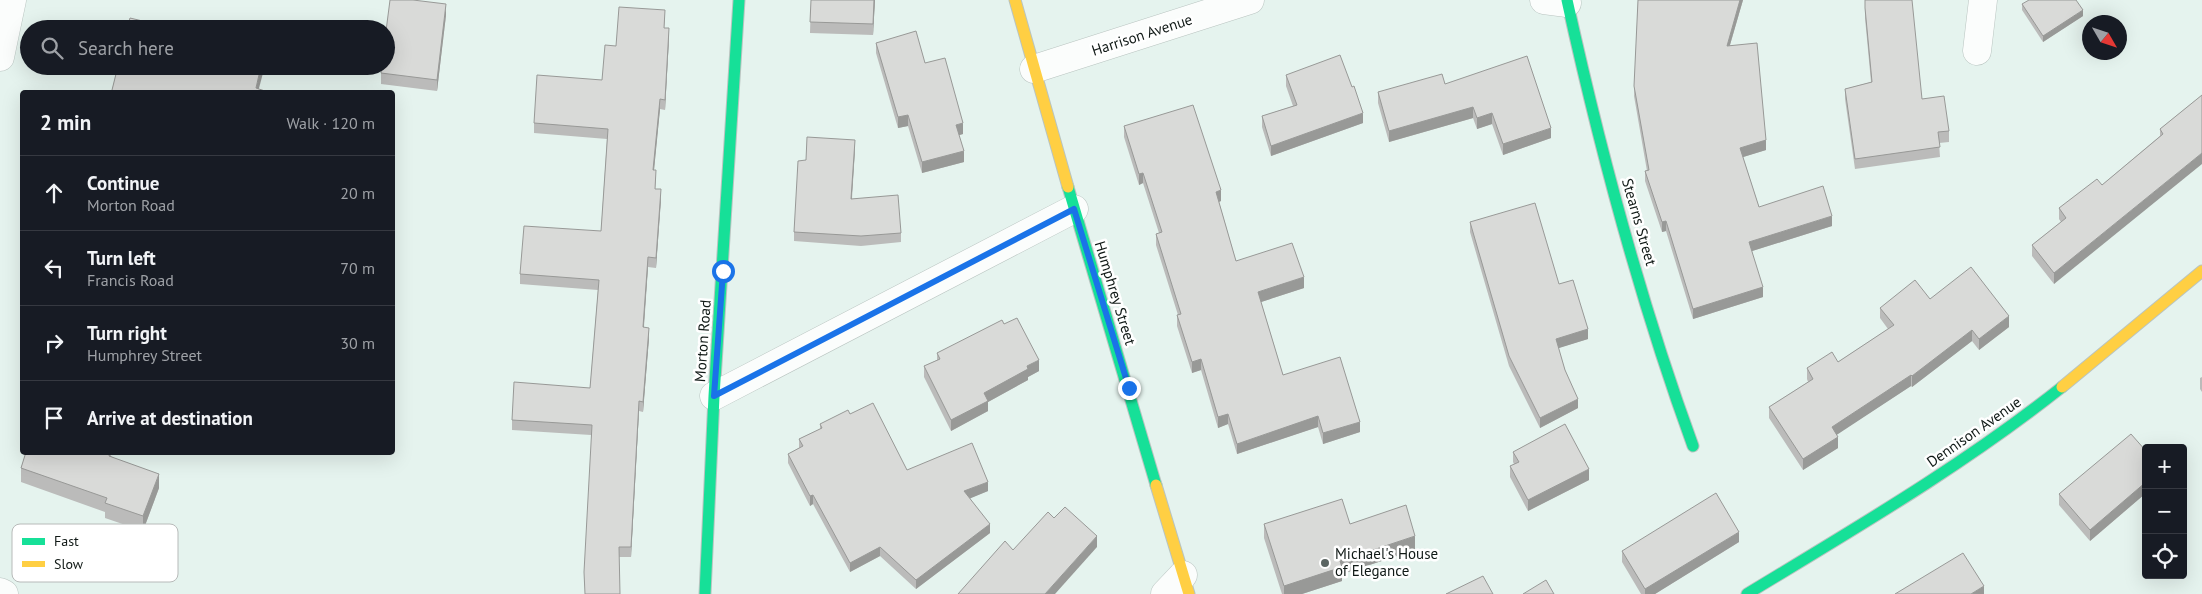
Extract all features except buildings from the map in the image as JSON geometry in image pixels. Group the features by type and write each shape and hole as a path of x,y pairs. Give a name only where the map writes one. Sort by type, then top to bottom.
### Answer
{"street":[{"path":"0,57 12,0"},
{"name":"Morton Road","path":"705,594 714,396 739,0"},
{"name":"Humphrey Street","path":"1015,0 1074,209 1129,388 1179,588"},
{"name":"Harrison Avenue","path":"1034,69 1250,0"},
{"path":"1977,52 1983,0"},
{"name":"Stearns Street","path":"1559,1 1670,383 1693,446"},
{"path":"714,396 1074,209"},
{"name":"Dennison Avenue","path":"1747,594 1914,492 2004,431 2044,401 2202,270"},
{"path":"0,592 4,594"}],"traffic: fast":[{"path":"705,594 714,396 739,0"},
{"path":"1567,0 1593,113 1622,225 1656,336 1693,446"},
{"path":"1068,187 1156,485"},
{"path":"1747,594 1868,521 1947,470 2025,416 2062,387"}],"traffic: slow":[{"path":"1015,0 1068,187"},
{"path":"2062,387 2202,271"},
{"path":"1156,485 1189,594"}],"place":[{"name":"Michael's House of Elegance","path":"1325,563"}],"route":[{"path":"723,271 714,396 1074,209 1129,388"}]}
